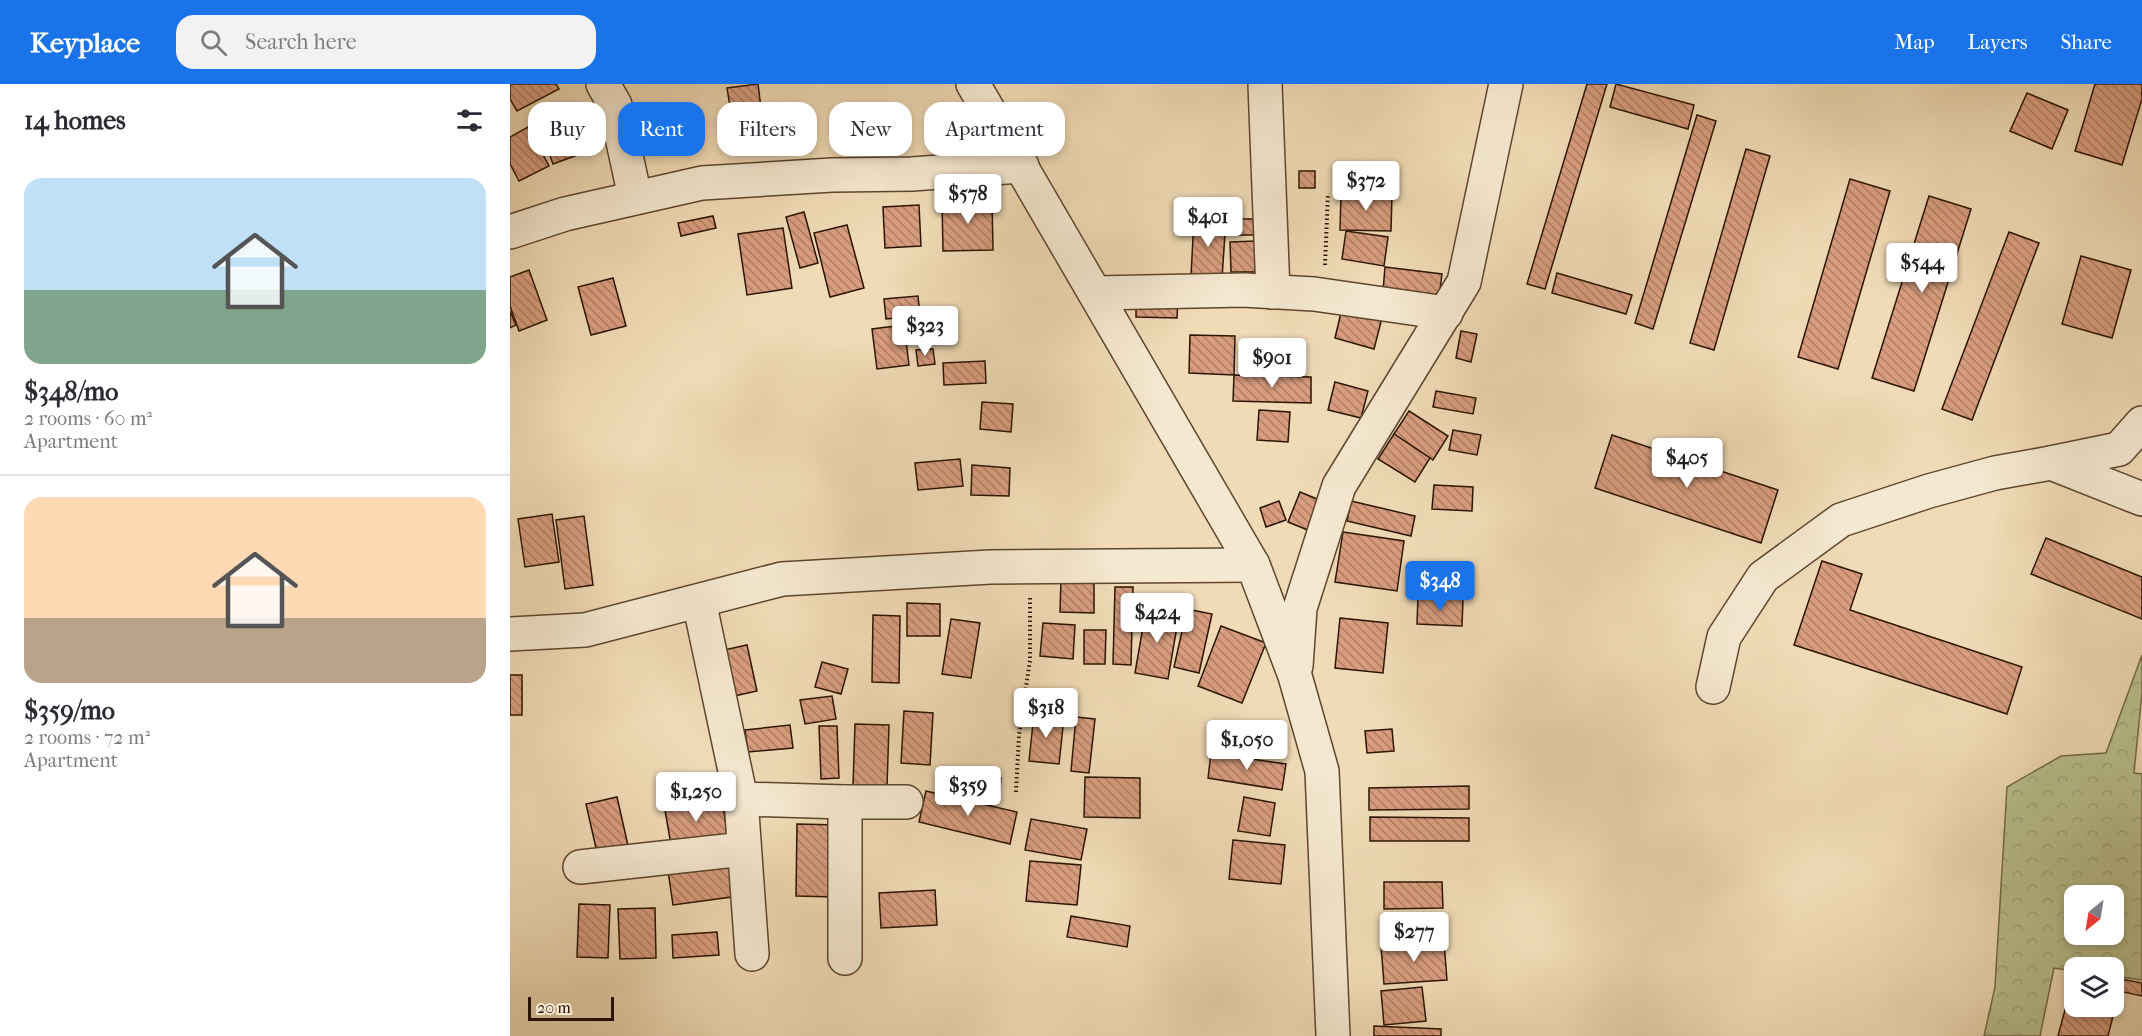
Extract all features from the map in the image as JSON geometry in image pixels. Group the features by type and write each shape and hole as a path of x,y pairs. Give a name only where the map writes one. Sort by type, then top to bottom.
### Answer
{"street":[{"path":"603,84 615,105 635,197"},
{"path":"973,84 1252,565 1295,676 1322,771 1333,1036"},
{"path":"1264,84 1273,292"},
{"path":"1295,676 1300,608 1339,486 1464,282 1506,84"},
{"path":"510,232 564,214 702,183 832,175 912,174 1022,166"},
{"path":"1096,293 1244,290 1327,296 1446,313"},
{"path":"1713,687 1724,638 1763,577 1841,520 1995,472 2120,449 2142,423"},
{"path":"2051,463 2142,500"},
{"path":"510,634 585,630 782,579 990,567 1252,565"},
{"path":"699,601 741,799 752,954"},
{"path":"741,799 906,802"},
{"path":"845,802 845,958"},
{"path":"580,867 744,849"}],"path":[{"path":"1327,296 1325,258 1328,193"},
{"path":"1016,792 1019,735 1030,660 1030,568"}],"green space":[{"path":"2142,655 2142,693 2134,773 2142,774 2142,980 2124,977 2124,957 2064,957 2064,970 2054,968 2040,1036 1984,1036 1995,987 2007,787 2061,756 2106,753"}],"building":[{"path":"510,84 556,84 559,89 534,102 528,102 528,105 517,111 510,99"},
{"path":"758,84 760,102 729,102 727,88"},
{"path":"1587,84 1607,84 1545,289 1527,284"},
{"path":"1616,84 1694,105 1688,129 1610,107"},
{"path":"2095,84 2142,84 2142,99 2122,165 2075,151"},
{"path":"2027,93 2068,110 2052,149 2010,131"},
{"path":"1697,115 1716,121 1653,329 1635,323"},
{"path":"528,127 528,156 544,156 549,166 519,181 510,164 510,137"},
{"path":"1746,149 1770,156 1714,350 1690,343"},
{"path":"550,156 575,156 553,164"},
{"path":"1299,171 1315,171 1315,188 1299,188"},
{"path":"1850,179 1890,191 1838,369 1798,357"},
{"path":"1341,194 1392,195 1391,231 1340,230"},
{"path":"1929,196 1971,209 1914,391 1872,378"},
{"path":"992,199 993,250 943,251 942,200"},
{"path":"919,205 921,246 885,248 883,207"},
{"path":"804,212 818,263 800,268 786,217"},
{"path":"713,216 716,228 681,236 678,223"},
{"path":"1194,218 1226,219 1222,278 1191,276"},
{"path":"1237,219 1255,219 1255,235 1237,235"},
{"path":"847,225 864,288 830,297 814,233"},
{"path":"783,228 792,288 747,295 738,234"},
{"path":"1346,231 1388,237 1384,266 1342,259"},
{"path":"2009,232 2039,243 1972,420 1942,409"},
{"path":"1256,241 1257,272 1231,272 1230,242"},
{"path":"2081,256 2131,270 2112,338 2062,324"},
{"path":"1385,267 1442,274 1439,298 1383,291"},
{"path":"529,270 547,320 519,331 510,306 510,277"},
{"path":"1557,273 1632,295 1626,314 1552,293"},
{"path":"613,278 626,326 591,335 578,287"},
{"path":"1136,295 1178,297 1177,318 1136,317"},
{"path":"918,296 920,316 886,319 884,299"},
{"path":"1343,304 1383,314 1374,349 1335,338"},
{"path":"510,311 516,325 510,328"},
{"path":"904,325 909,365 877,369 872,329"},
{"path":"1461,331 1477,334 1471,362 1456,358"},
{"path":"1190,335 1235,336 1234,375 1189,373"},
{"path":"933,349 935,364 918,366 916,350"},
{"path":"985,361 986,383 944,385 943,363"},
{"path":"1234,375 1311,377 1311,403 1233,401"},
{"path":"1335,382 1368,391 1361,418 1328,410"},
{"path":"1436,391 1476,398 1473,414 1433,407"},
{"path":"982,402 1013,404 1011,432 980,429"},
{"path":"1259,410 1290,412 1288,442 1257,440"},
{"path":"1409,411 1448,436 1433,460 1394,434"},
{"path":"1453,430 1481,435 1477,455 1449,450"},
{"path":"1394,434 1430,458 1415,482 1378,459"},
{"path":"1612,435 1778,490 1761,543 1595,488"},
{"path":"960,459 963,486 918,490 915,463"},
{"path":"972,465 1010,468 1009,496 971,495"},
{"path":"1434,485 1473,487 1472,511 1432,509"},
{"path":"1300,492 1322,501 1310,531 1288,522"},
{"path":"1279,501 1286,520 1266,527 1260,508"},
{"path":"1351,501 1415,516 1411,536 1347,521"},
{"path":"552,514 559,562 525,567 518,519"},
{"path":"584,516 593,585 565,589 556,520"},
{"path":"1343,532 1404,541 1397,591 1335,582"},
{"path":"2046,538 2142,577 2142,619 2031,574"},
{"path":"1822,561 1862,574 1850,610 2022,667 2007,714 1794,645"},
{"path":"1061,579 1094,580 1094,613 1060,612"},
{"path":"1115,587 1133,587 1131,665 1113,664"},
{"path":"1418,597 1463,599 1462,626 1417,624"},
{"path":"907,603 940,604 940,636 907,636"},
{"path":"1146,609 1179,615 1168,679 1135,673"},
{"path":"1187,609 1212,614 1199,673 1174,667"},
{"path":"873,615 900,616 899,683 872,682"},
{"path":"1340,618 1388,623 1383,673 1335,668"},
{"path":"951,619 980,623 971,678 942,674"},
{"path":"1043,623 1075,625 1073,659 1040,656"},
{"path":"1221,626 1266,643 1242,703 1198,686"},
{"path":"1084,630 1106,630 1105,664 1084,664"},
{"path":"747,645 757,691 734,696 724,650"},
{"path":"822,662 848,669 841,694 815,687"},
{"path":"510,675 522,675 522,715 510,715"},
{"path":"832,696 836,719 805,724 800,700"},
{"path":"904,711 933,713 930,765 901,763"},
{"path":"1034,714 1064,717 1059,764 1029,761"},
{"path":"1076,717 1095,719 1089,773 1071,771"},
{"path":"855,724 889,725 887,787 853,786"},
{"path":"790,725 793,748 748,752 745,730"},
{"path":"819,726 837,726 839,778 821,779"},
{"path":"1392,729 1394,751 1367,753 1365,731"},
{"path":"1251,731 1280,736 1277,756 1248,751"},
{"path":"1211,753 1286,764 1282,790 1208,778"},
{"path":"969,774 1001,778 999,799 967,794"},
{"path":"1085,777 1140,778 1140,818 1084,817"},
{"path":"1469,786 1469,809 1369,810 1369,788"},
{"path":"926,791 1017,812 1010,844 919,822"},
{"path":"617,797 629,850 598,857 586,804"},
{"path":"1244,797 1275,803 1270,836 1238,831"},
{"path":"722,801 728,836 671,845 665,810"},
{"path":"1370,817 1469,818 1469,841 1370,841"},
{"path":"1031,819 1087,829 1081,860 1025,850"},
{"path":"797,824 838,825 836,897 796,896"},
{"path":"1233,840 1285,845 1281,884 1229,879"},
{"path":"1030,861 1081,865 1077,905 1026,901"},
{"path":"734,862 739,896 673,905 668,871"},
{"path":"1384,882 1442,882 1443,908 1384,909"},
{"path":"935,890 937,925 881,928 879,893"},
{"path":"579,904 610,905 608,958 577,957"},
{"path":"655,908 656,958 620,959 618,909"},
{"path":"1071,916 1130,926 1127,947 1067,937"},
{"path":"717,932 719,955 673,958 672,935"},
{"path":"1444,942 1447,980 1384,984 1381,946"},
{"path":"2124,980 2142,983 2142,996 2124,992"},
{"path":"1422,987 1426,1021 1384,1025 1381,991"},
{"path":"2064,1014 2064,1017 2113,1017 2108,1036 2058,1036"},
{"path":"1374,1026 1441,1029 1441,1036 1374,1036"}]}
